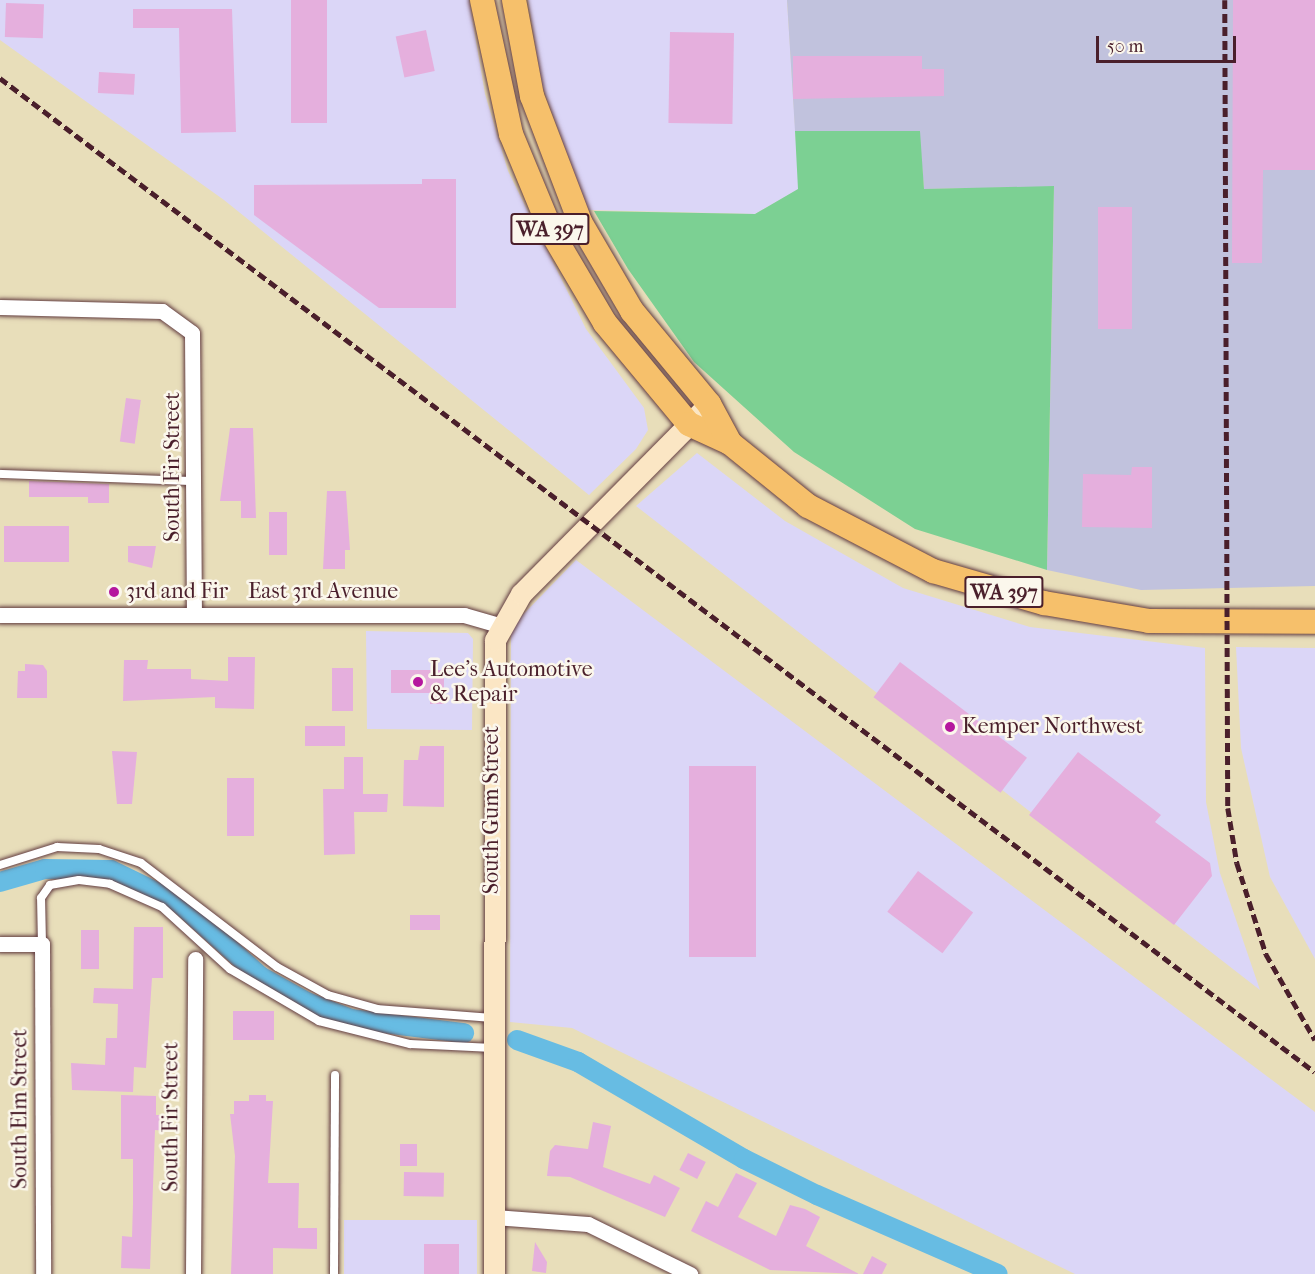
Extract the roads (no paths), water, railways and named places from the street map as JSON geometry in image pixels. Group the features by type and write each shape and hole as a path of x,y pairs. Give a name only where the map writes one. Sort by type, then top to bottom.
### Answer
{"main road":[{"name":"WA 397","path":"482,0 511,134 552,233 605,323 689,424 730,443 808,506 933,571 1044,603 1149,621 1315,622"},
{"name":"WA 397","path":"514,0 532,96 580,222 632,311 709,404 730,443"},
{"name":"South Gum Street","path":"494,1274 492,658 500,625 521,594 709,404"}],"street":[{"name":"South Fir Street","path":"0,307 162,311 185,323 196,346 194,615"},
{"name":"East 3rd Avenue","path":"0,615 464,615 500,625"},
{"path":"0,944 42,944"},
{"name":"South Elm Street","path":"42,944 43,1274"},
{"name":"South Fir Street","path":"193,1274 195,959"},
{"path":"494,1217 588,1224 682,1272"}],"lane":[{"path":"0,474 196,481"},
{"path":"0,865 57,847 99,849 141,863 277,967 328,995 377,1009 493,1018"},
{"path":"42,944 44,892 61,881 79,880 110,884 162,907 202,944 254,985 346,1031 410,1044 494,1048"},
{"path":"195,959 202,944"},
{"path":"334,1274 336,1075"}],"waterway":[{"path":"0,882 45,869 111,870 179,903 260,976 307,1002 351,1019 464,1033"},
{"path":"517,1040 578,1062 744,1159 817,1195 998,1274"}],"railway":[{"path":"1225,0 1228,808 1237,863 1266,954 1315,1040"},
{"path":"0,78 1315,1072"}],"place":[{"name":"3rd and Fir","path":"114,592"},
{"name":"Lee's Automotive & Repair","path":"418,682"},
{"name":"Kemper Northwest","path":"950,727"}]}
